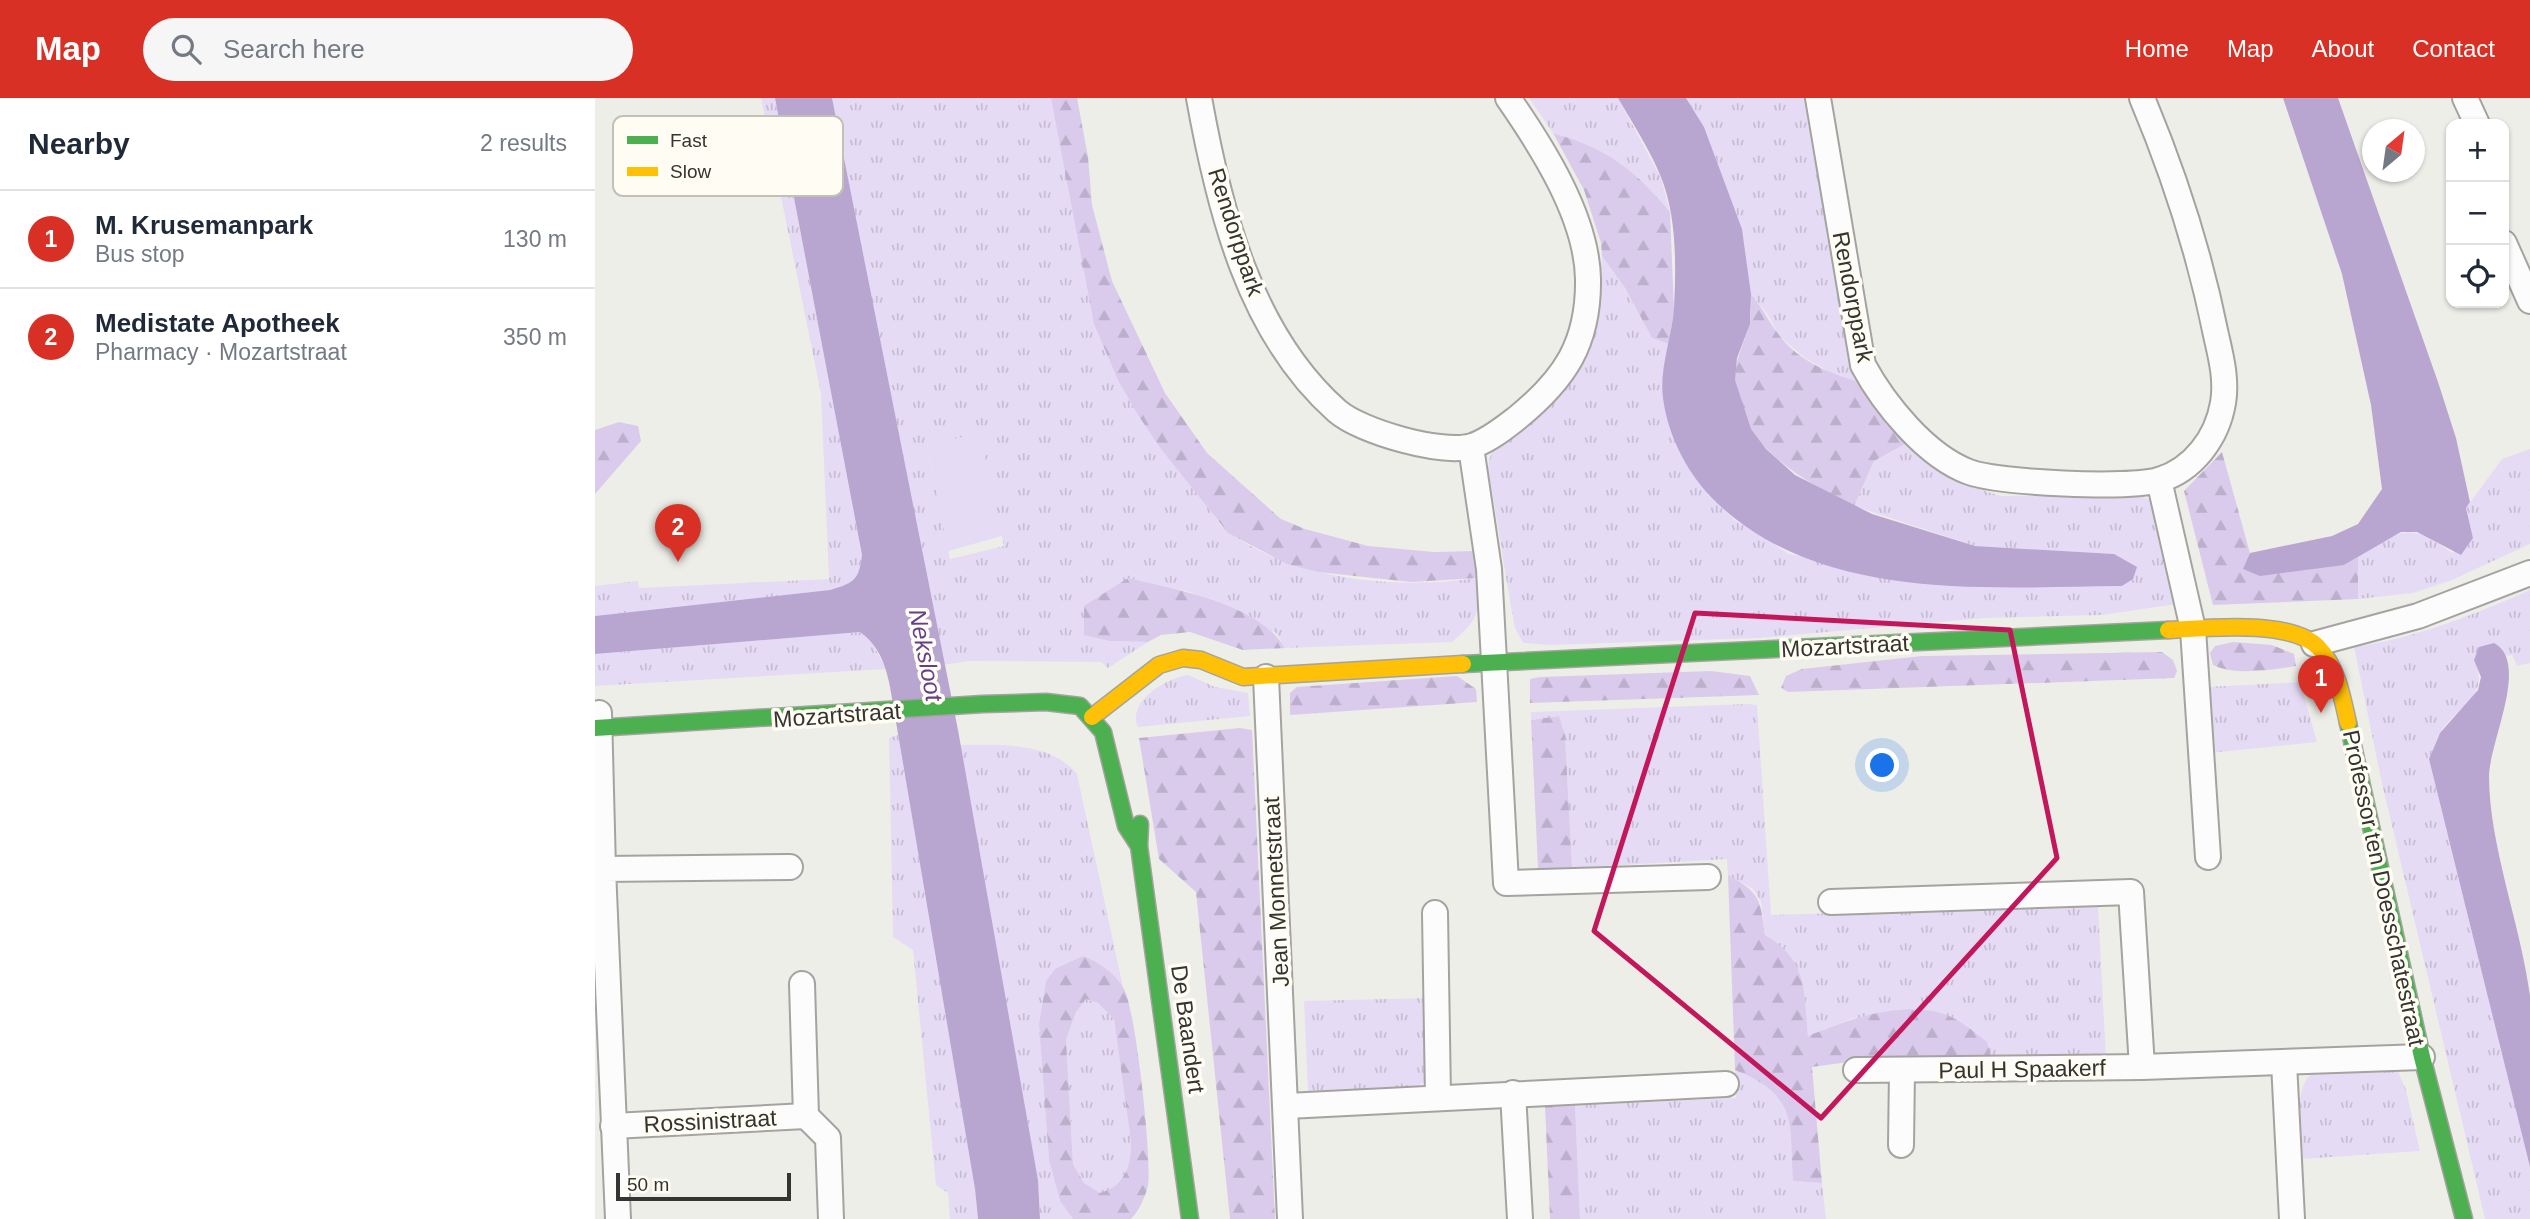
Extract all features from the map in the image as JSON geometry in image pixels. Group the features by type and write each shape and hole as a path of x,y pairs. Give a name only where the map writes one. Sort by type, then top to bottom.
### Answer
{"street":[{"name":"Rendorppark","path":"1199,98 1227,223 1249,283 1276,337 1304,375 1338,412 1371,430 1406,442 1471,447"},
{"path":"1507,98 1531,131 1567,200 1588,276 1587,316 1578,346 1565,370 1548,391 1502,429 1471,447 1489,569 1506,883 1708,877"},
{"name":"Rendorppark","path":"1818,98 1863,365 1896,416 1931,447 1969,472 2041,482 2159,480 2194,461 2207,445 2223,404 2224,375 2199,264 2142,98"},
{"path":"2465,98 2475,119"},
{"path":"2505,245 2530,301"},
{"path":"2159,480 2193,629 2208,857"},
{"path":"2314,644 2418,616 2530,573"},
{"name":"Mozartstraat","path":"597,720 889,711 1046,702 1080,706 1092,717 1104,697 1159,665 1183,658 1201,660 1243,677 1266,677 1496,662 2193,629 2287,631 2314,644"},
{"name":"Professor ten Doesschatestraat","path":"2314,644 2329,663 2340,686 2422,1057 2464,1219"},
{"name":"Jean Monnetstraat","path":"1266,677 1290,1219"},
{"name":"Mozartstraat","path":"597,720 870,694"},
{"path":"1104,697 1119,719"},
{"name":"De Baandert","path":"1092,717 1103,732 1126,826 1139,846"},
{"name":"Rossinistraat","path":"597,720 601,973 618,1219"},
{"name":"De Baandert","path":"1141,812 1139,846 1190,1219"},
{"path":"599,870 790,867"},
{"path":"1831,902 2131,892 2142,1067"},
{"path":"1436,913 1439,1097"},
{"name":"Rossinistraat","path":"802,984 806,1116 828,1138 831,1219"},
{"name":"Professor ten Doesschatestraat","path":"2142,1067 2422,1057"},
{"path":"2284,1063 2291,1219"},
{"name":"Paul H Spaakerf","path":"1856,1070 2142,1067"},
{"path":"1901,1145 1902,1070"},
{"path":"1287,1106 1726,1084"},
{"path":"1514,1093 1520,1219"},
{"name":"Rossinistraat","path":"613,1126 806,1116"}],"highlighted area":[{"path":"1695,613 2010,630 2057,858 1821,1118 1594,931"}],"green space":[{"path":"761,98 775,98 778,116 765,116"},
{"path":"832,98 1051,98 1138,415 1220,524 1257,549 1286,562 1349,578 1415,583 1478,578 1479,599 1476,614 1468,627 1452,642 1285,648 1276,633 1190,592 1128,578 1110,641 1148,642 1108,668 1101,662 969,661 943,665 843,154 843,116 836,116","holes":["979,434 1004,546 950,559 927,445"]},
{"path":"1051,98 1077,98 1088,157 1092,205 1112,281 1165,393 1207,453 1281,519 1305,529 1368,546 1434,552 1474,551 1478,578 1411,582 1318,572 1287,564 1228,533 1161,449 1138,415 1118,380 1094,324"},
{"path":"1529,98 1618,98 1661,178 1670,212 1645,184 1619,162 1589,146 1553,133"},
{"path":"1686,98 1804,98 1846,343 1860,382 1835,375 1805,358 1779,336 1768,315 1751,294 1742,229 1704,127"},
{"path":"1553,133 1589,146 1619,162 1645,184 1670,212 1674,310 1669,344 1652,338 1625,288 1602,256 1601,243 1584,190"},
{"path":"781,196 794,196 862,556 857,576 849,583 830,590 595,616 595,586 638,581 639,588 829,579 821,394"},
{"path":"1602,256 1625,288 1652,338 1669,344 1663,396 1708,495 1735,520 1789,554 1983,587 2122,586 2133,579 2114,554 1975,546 1854,506 1874,461 1907,443 1953,481 2001,496 2139,495 2152,501 2177,604 2102,615 1985,618 1759,638 1549,645 1523,643 1515,628 1488,468 1498,442 1556,398 1575,368 1594,311"},
{"path":"1751,294 1779,335 1796,352 1827,370 1860,382 1886,424 1907,443 1874,461 1854,506 1794,472 1760,441 1747,422 1738,401 1735,371 1750,322"},
{"path":"619,422 638,426 641,441 595,494 595,430"},
{"path":"980,433 1002,536 948,551 927,445"},
{"path":"2530,449 2530,544 2452,580 2413,593 2358,599 2358,557 2405,533 2425,536 2452,553 2473,538 2466,508 2502,459"},
{"path":"2222,452 2250,553 2244,570 2344,565 2358,557 2358,599 2213,605 2184,491"},
{"path":"1128,578 1191,593 1236,609 1273,633 1285,648 1243,650 1190,632 1161,635 1148,642 1110,641 1084,635 1084,606"},
{"path":"2530,590 2530,663 2517,666 2512,655 2475,660 2479,673 2475,693 2440,733 2429,759 2530,1167 2530,1219 2485,1219 2381,779 2354,647 2422,632"},
{"path":"860,632 871,640 886,669 595,686 595,654"},
{"path":"2233,642 2272,645 2294,654 2296,666 2243,671 2213,665 2210,653 2215,646"},
{"path":"2162,652 2173,660 2177,671 2174,678 1788,692 1781,688 1786,676 1802,669 1922,656"},
{"path":"1711,671 1750,676 1759,695 1530,703 1530,679 1540,677"},
{"path":"1188,675 1215,687 1248,693 1250,716 1138,727 1136,717 1143,700 1169,681"},
{"path":"1457,676 1476,689 1477,702 1290,715 1290,693 1297,687"},
{"path":"2300,682 2317,742 2210,753 2207,687"},
{"path":"1757,705 1771,915 2098,906 2106,1058 1992,1061 1854,1018 1808,1036 1802,980 1765,935 1761,902 1753,889 1728,875 1727,859 1572,868 1565,735 1559,716 1531,720 1531,712"},
{"path":"1559,716 1565,735 1572,868 1542,870 1538,868 1531,720"},
{"path":"1240,728 1252,730 1275,1219 1230,1219 1196,892 1159,859 1139,738"},
{"path":"898,735 978,1219 950,1219 948,1193 936,1185 913,950 893,937 889,738"},
{"path":"958,745 1006,745 1038,750 1066,763 1077,774 1123,987 1110,972 1039,1025 1049,1160 1060,1201 1073,1219 1040,1219 1038,1180"},
{"path":"1728,875 1753,892 1760,905 1765,935 1790,955 1797,966 1804,991 1808,1036 1873,1014 1907,1009 1924,1010 1947,1015 1971,1029 1987,1042 1992,1061 1878,1058 1812,1067 1822,1183 1793,1181 1787,1113 1771,1090 1735,1070"},
{"path":"1083,956 1107,969 1116,978 1129,1003 1142,1086 1149,1171 1145,1195 1131,1219 1073,1219 1060,1201 1049,1160 1039,1025 1046,981 1055,969","holes":["1086,999 1098,1003 1114,1019 1131,1142 1130,1159 1125,1174 1109,1190 1100,1193 1084,1183 1073,1164 1066,1040 1076,1012"]},
{"path":"1429,998 1428,1079 1417,1087 1308,1091 1304,1001"},
{"path":"1086,999 1098,1003 1114,1019 1131,1142 1130,1159 1125,1174 1115,1186 1100,1194 1084,1183 1073,1164 1066,1040 1076,1012"},
{"path":"2397,1069 2406,1090 2420,1151 2302,1159 2300,1101 2302,1090 2312,1073"},
{"path":"1735,1070 1771,1090 1780,1100 1787,1112 1790,1126 1793,1181 1822,1183 1826,1219 1580,1219 1575,1105 1736,1098"},
{"path":"1575,1105 1580,1219 1550,1219 1545,1106"}],"water":[{"path":"775,98 832,98 836,116 778,116"},
{"path":"1618,98 1686,98 1704,127 1742,229 1751,294 1750,324 1737,358 1735,380 1751,429 1766,449 1795,475 1872,514 1975,546 2114,554 2137,567 2133,579 2122,586 2017,588 1963,587 1857,574 1807,559 1760,536 1718,504 1698,482 1681,456 1666,413 1662,387 1675,292 1673,225 1661,177"},
{"path":"2283,98 2338,98 2362,166 2362,182 2368,182 2456,438 2470,502 2466,508 2473,538 2461,555 2417,532 2401,532 2344,565 2260,576 2243,569 2250,553 2332,536 2358,524 2382,489 2371,405 2342,274"},
{"name":"Neksloot","path":"843,153 958,730 1038,1180 1040,1219 978,1219 890,685 883,661 870,640 860,632 595,654 595,616 830,590 849,583 857,576 862,555 794,196 843,196"},
{"path":"2494,643 2504,653 2509,667 2509,684 2491,761 2490,802 2530,996 2530,1167 2429,759 2440,733 2478,690 2481,677 2474,660 2479,647"}],"traffic: fast":[{"path":"1463,664 2168,630"},
{"path":"595,728 983,704 1046,702 1080,706 1103,732 1126,826 1139,846"},
{"path":"2348,723 2422,1057 2464,1219"},
{"path":"1140,824 1139,846 1190,1219"}],"traffic: slow":[{"path":"2168,630 2247,627 2288,632 2305,638 2318,647 2330,664 2338,682 2348,723"},
{"path":"1092,717 1159,665 1183,658 1201,660 1243,677 1463,664"}],"place":[{"name":"Medistate Apotheek","path":"678,562"},
{"name":"M. Krusemanpark","path":"2321,713"}]}
